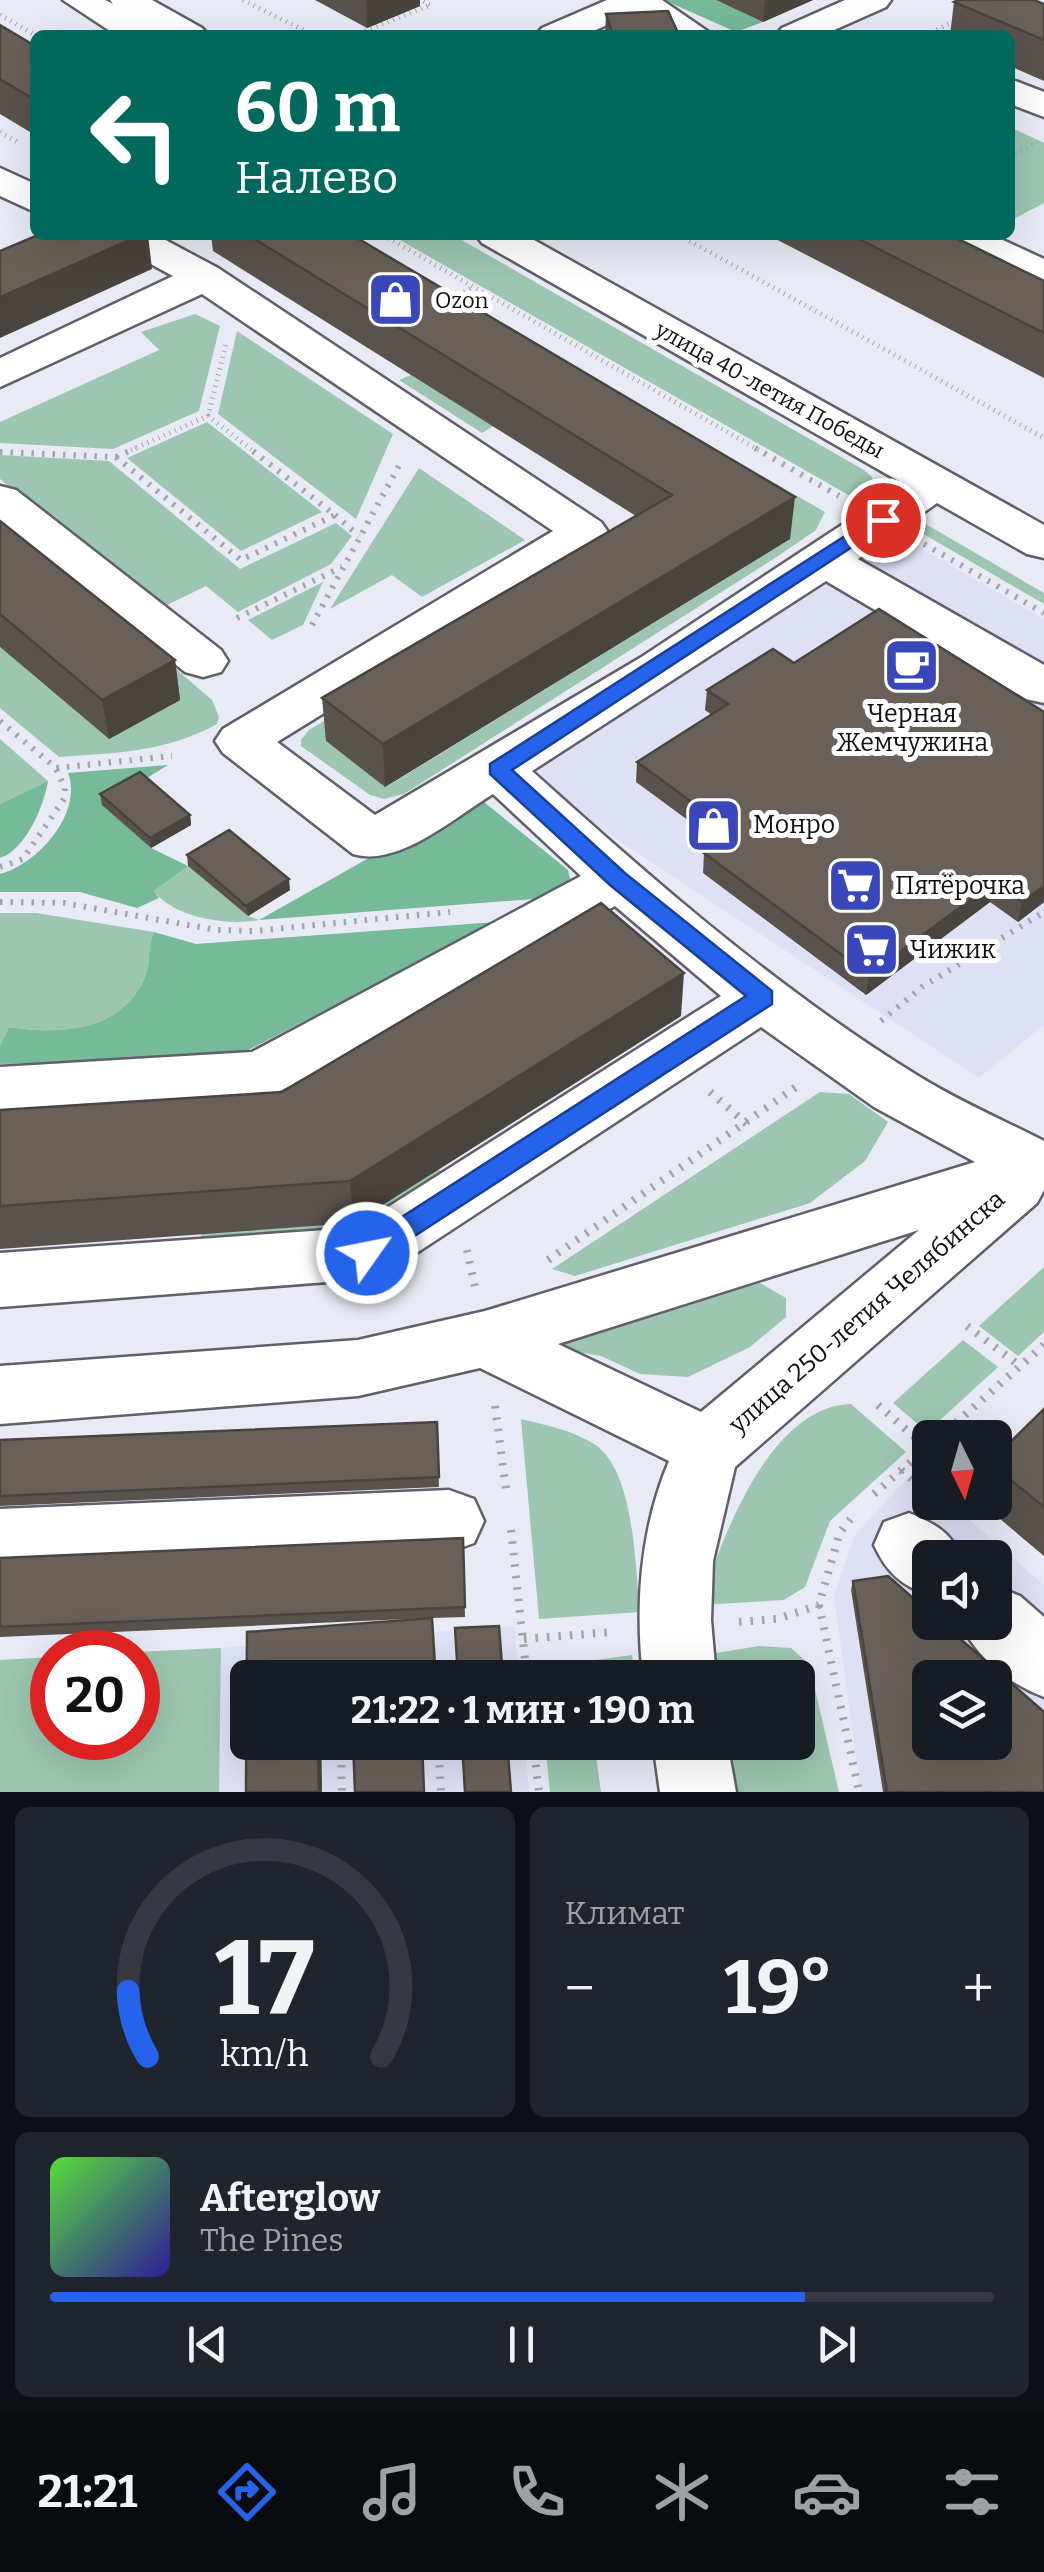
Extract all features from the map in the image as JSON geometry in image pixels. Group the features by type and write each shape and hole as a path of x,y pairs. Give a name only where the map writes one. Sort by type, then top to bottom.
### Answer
{"street":[{"path":"80,0 133,30"},
{"path":"127,0 181,30"},
{"path":"566,30 637,0 687,30"},
{"path":"805,30 874,0"},
{"path":"840,14 875,30"},
{"path":"1015,95 1042,123"},
{"path":"0,180 30,197"},
{"path":"135,240 220,288 585,532 241,741 372,840 498,769 824,560 935,483"},
{"name":"улица 40-летия Победы","path":"505,240 1044,544"},
{"name":"улица 40-летия Победы","path":"559,240 1044,508"},
{"path":"975,240 1034,259"},
{"path":"0,374 220,288"},
{"path":"0,500 203,662"},
{"path":"824,560 1044,687"},
{"path":"498,769 618,880 763,997 896,1092 1038,1165"},
{"path":"0,1090 262,1074 618,880"},
{"path":"0,1280 367,1253 763,997"},
{"name":"улица 250-летия Челябинска","path":"0,1395 358,1368 484,1339 1038,1165"},
{"name":"улица 250-летия Челябинска","path":"484,1339 708,1448 1038,1165"},
{"path":"677,1660 672,1627 690,1489 708,1448"},
{"path":"0,1541 489,1519"},
{"path":"1012,1635 1044,1663"},
{"path":"693,1760 698,1792"}],"path":[{"path":"242,0 303,30"},
{"path":"367,30 431,5 420,0"},
{"path":"0,14 30,32"},
{"path":"937,30 960,19"},
{"path":"1015,150 1042,123"},
{"path":"392,240 1044,613"},
{"path":"688,240 1044,438"},
{"path":"430,282 447,272"},
{"path":"437,306 474,287"},
{"path":"208,416 220,288"},
{"path":"0,452 116,456 208,416"},
{"path":"208,416 359,536"},
{"path":"312,626 423,424"},
{"path":"116,456 241,560 335,515"},
{"path":"237,618 343,567"},
{"path":"0,721 56,768 65,788 64,799 22,860 0,867"},
{"path":"56,768 172,756"},
{"path":"0,902 64,902 202,928 254,931 463,911"},
{"path":"543,1264 842,1053 922,987 1044,912"},
{"path":"967,1326 1020,1366"},
{"path":"484,1339 489,1519 523,1660"},
{"path":"959,1420 1044,1345"},
{"path":"878,1405 912,1433"},
{"path":"902,1470 912,1461"},
{"path":"902,1470 908,1526"},
{"path":"902,1470 908,1526"},
{"path":"819,1605 859,1792"},
{"path":"341,1760 342,1792"},
{"path":"439,1760 441,1792"},
{"path":"535,1760 539,1792"}],"shaded area":[{"path":"884,527 1044,619 1044,1025 979,1078 513,771"},
{"path":"912,1473 912,1520 969,1520 992,1540 912,1540 912,1640 1012,1640 1012,1557 1044,1585 1044,1792 861,1792 834,1596 855,1535"},
{"path":"514,1626 517,1660 230,1660 230,1760 526,1760 529,1792 219,1792 221,1648"}],"green space":[{"path":"664,0 717,0 763,22 732,30"},
{"path":"1015,129 1044,143 1044,203 1015,218"},
{"path":"400,240 462,240 864,470 872,477 873,492 859,501"},
{"path":"462,303 825,512 816,530 778,556 404,794 384,799 370,795 301,746 309,730 430,657 326,741 386,787 789,540"},
{"path":"195,314 220,326 199,411 113,449 0,443 0,422 159,350 141,332"},
{"path":"237,331 393,434 356,519 218,414"},
{"path":"411,375 493,426 482,433 399,380"},
{"path":"207,422 322,512 241,551 127,458"},
{"path":"0,455 109,461 240,569 336,523 352,536 331,564 238,612 206,586 159,609 0,479"},
{"path":"419,468 525,540 422,597 392,575 330,609"},
{"path":"917,519 1044,593 1044,604 908,525"},
{"path":"323,582 303,625 272,640 248,620"},
{"path":"0,647 109,739 164,659 212,700 219,717 217,724 160,746 59,757 0,708"},
{"path":"0,739 48,781 0,804"},
{"path":"168,765 103,805 151,848 188,866 154,891 159,898 137,908 80,892 0,892 0,874 29,860 63,820 71,788 68,773"},
{"path":"48,781 26,836 0,858 0,804"},
{"path":"484,802 568,870 571,883 546,898 259,920 452,811"},
{"path":"188,866 248,916 259,920 202,918 174,908 154,891"},
{"path":"0,913 36,913 154,932 145,977 135,995 106,1019 69,1029 9,1027 0,1045"},
{"path":"496,922 231,1059 0,1064 0,1045 9,1027 49,1030 88,1026 121,1009 145,977 154,932 196,944"},
{"path":"820,1092 849,1094 888,1122 865,1161 810,1203 575,1276 552,1269"},
{"path":"438,1169 448,1177 358,1231 202,1245 201,1233"},
{"path":"1044,1267 1044,1332 1018,1356 979,1326"},
{"path":"760,1283 786,1298 786,1317 750,1347 688,1377 640,1374 601,1356 532,1344"},
{"path":"963,1340 998,1367 940,1420 913,1420 893,1403"},
{"path":"851,1404 906,1452 830,1521 805,1587 784,1600 701,1605 736,1512 773,1451 796,1427 822,1410"},
{"path":"521,1419 577,1435 608,1457 618,1475 630,1521 640,1612 539,1619"},
{"path":"759,1646 791,1648 804,1660 705,1660 704,1655"},
{"path":"221,1648 219,1792 0,1792 0,1660 30,1658 30,1760 160,1760 160,1651"},
{"path":"632,1655 633,1660 596,1660"},
{"path":"815,1690 839,1792 729,1792 723,1760 815,1760"},
{"path":"547,1760 597,1760 601,1792 550,1792"}],"building":[{"path":"1034,0 1044,4 1044,40 954,2"},
{"path":"668,11 677,30 611,30 606,14"},
{"path":"0,25 30,43 30,97 0,79"},
{"path":"30,238 130,240 0,297 0,251"},
{"path":"256,240 360,240 795,497 383,744 322,698 672,495"},
{"path":"861,240 960,240 1044,281 1044,333"},
{"path":"0,521 175,660 102,700 0,614"},
{"path":"879,609 1044,712 1044,886 1022,902 994,882 869,975 704,853 734,833 637,762 728,704 707,690 773,649 794,663"},
{"path":"140,772 190,815 150,838 100,794"},
{"path":"229,830 289,879 246,906 187,855"},
{"path":"601,903 684,973 350,1181 0,1206 0,1110 282,1092"},
{"path":"1044,1409 1044,1507 1012,1481 1012,1440"},
{"path":"437,1422 439,1477 0,1496 0,1440"},
{"path":"463,1538 465,1607 0,1627 0,1558"},
{"path":"888,1576 912,1597 912,1640 962,1640 984,1660 912,1660 912,1760 1012,1760 1012,1684 1044,1712 1044,1792 887,1792 853,1581"},
{"path":"432,1618 435,1660 247,1660 247,1632"},
{"path":"499,1626 502,1660 457,1660 455,1628"},
{"path":"246,1760 318,1760 319,1792 246,1792"},
{"path":"354,1760 423,1760 424,1792 355,1792"},
{"path":"463,1760 508,1760 511,1792 465,1792"}],"place":[{"name":"Ozon","path":"396,300"},
{"name":"Черная Жемчужина","path":"912,665"},
{"name":"Монро","path":"714,825"},
{"name":"Пятёрочка","path":"856,886"},
{"name":"Чижик","path":"871,950"}],"route":[{"path":"367,1253 763,997 618,880 498,769 883,520"}]}
